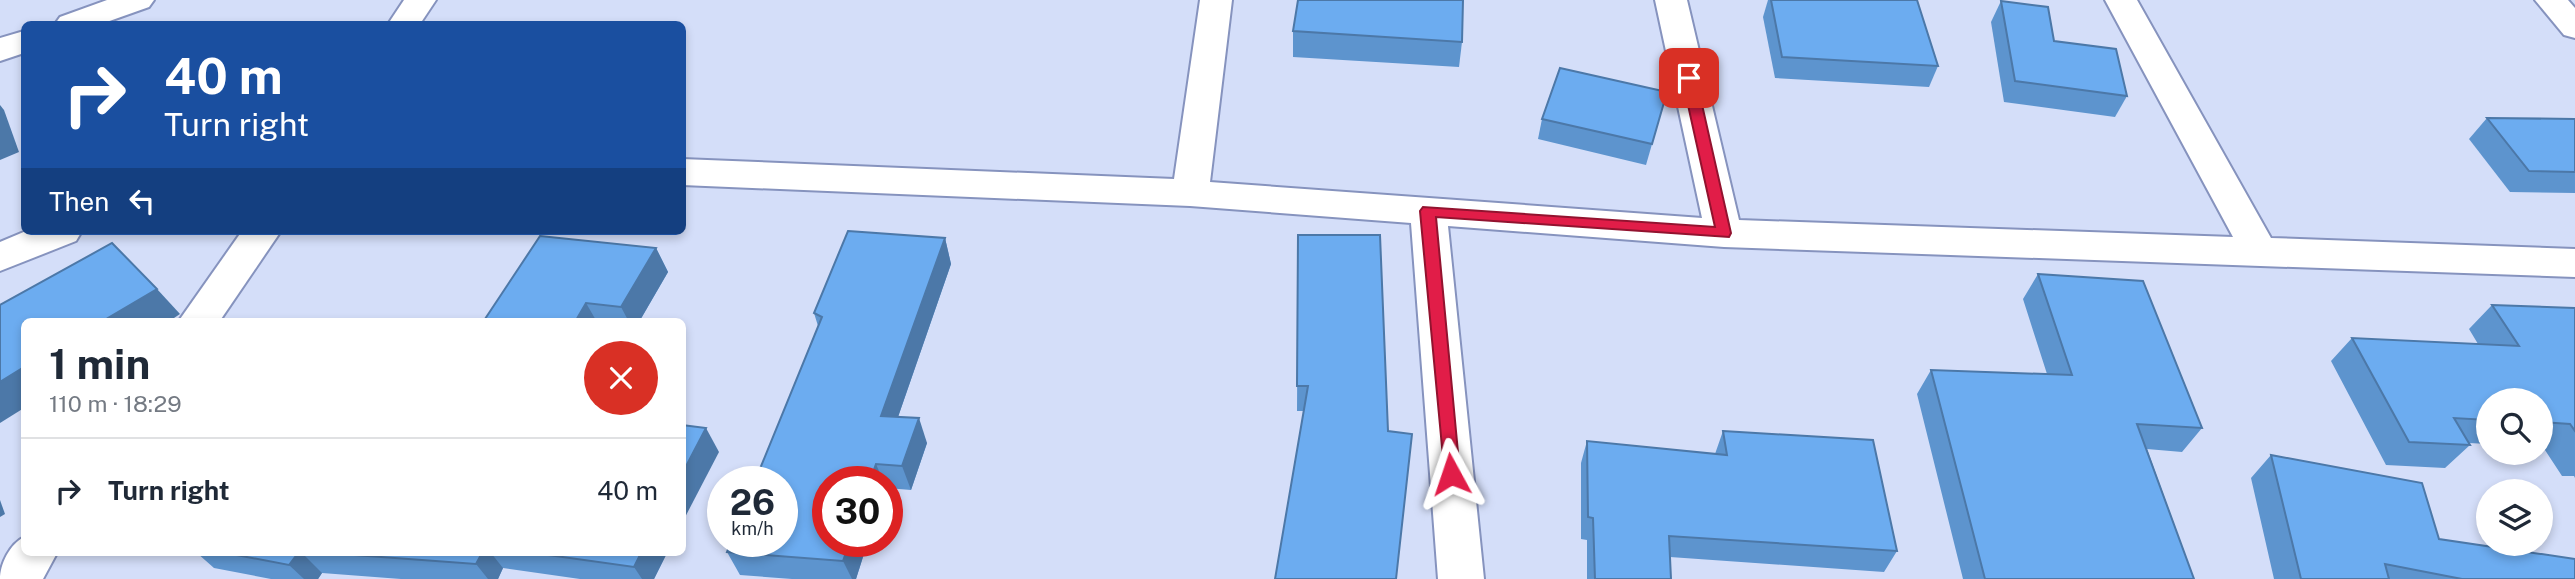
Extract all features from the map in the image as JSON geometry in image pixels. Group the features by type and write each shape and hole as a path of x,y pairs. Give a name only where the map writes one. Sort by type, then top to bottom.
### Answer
{"street":[{"path":"79,21 138,0"},
{"path":"406,21 420,0"},
{"path":"1190,193 1216,0"},
{"path":"1671,0 1724,233"},
{"path":"2121,0 2259,251"},
{"path":"2551,0 2575,28"},
{"path":"0,50 21,42"},
{"path":"686,172 1190,193 1724,233 2575,262"},
{"path":"1428,211 1461,579"},
{"path":"0,257 53,235"},
{"path":"201,318 259,235"},
{"path":"17,579 33,556"}],"building":[{"path":"1298,0 1463,0 1462,42 1293,31"},
{"path":"1771,0 1917,0 1938,66 1782,57"},
{"path":"2001,1 2048,7 2054,41 2116,49 2127,96 2015,81"},
{"path":"1560,68 1667,92 1652,144 1542,119"},
{"path":"2487,118 2575,119 2575,172 2529,171"},
{"path":"848,231 945,238 881,416 919,418 902,466 812,466 812,557 844,557 843,561 791,557 798,557 798,466 761,466 822,317 814,313"},
{"path":"1298,235 1380,235 1388,431 1412,434 1396,579 1275,579 1308,386 1297,386"},
{"path":"540,236 656,248 621,307 586,303 577,318 486,318"},
{"path":"112,243 157,289 108,318 21,318 21,369 0,382 0,305"},
{"path":"2038,274 2143,281 2202,428 2137,424 2194,579 1985,579 1931,370 2072,375"},
{"path":"2492,305 2575,308 2575,431 2570,424 2553,423 2553,388 2476,388 2476,419 2454,418 2470,445 2409,442 2352,338 2519,346"},
{"path":"686,426 706,428 686,466"},
{"path":"1723,431 1873,440 1897,551 1669,536 1671,579 1595,579 1593,518 1588,517 1587,441 1727,455"},
{"path":"2271,455 2422,483 2439,539 2476,544 2476,556 2553,556 2575,559 2575,579 2462,579 2385,564 2389,579 2301,579"},
{"path":"242,556 296,556 289,565"},
{"path":"368,556 480,556 476,564"},
{"path":"555,556 640,556 634,567"}],"route":[{"path":"1451,474 1428,211 1724,233 1689,78"}]}
